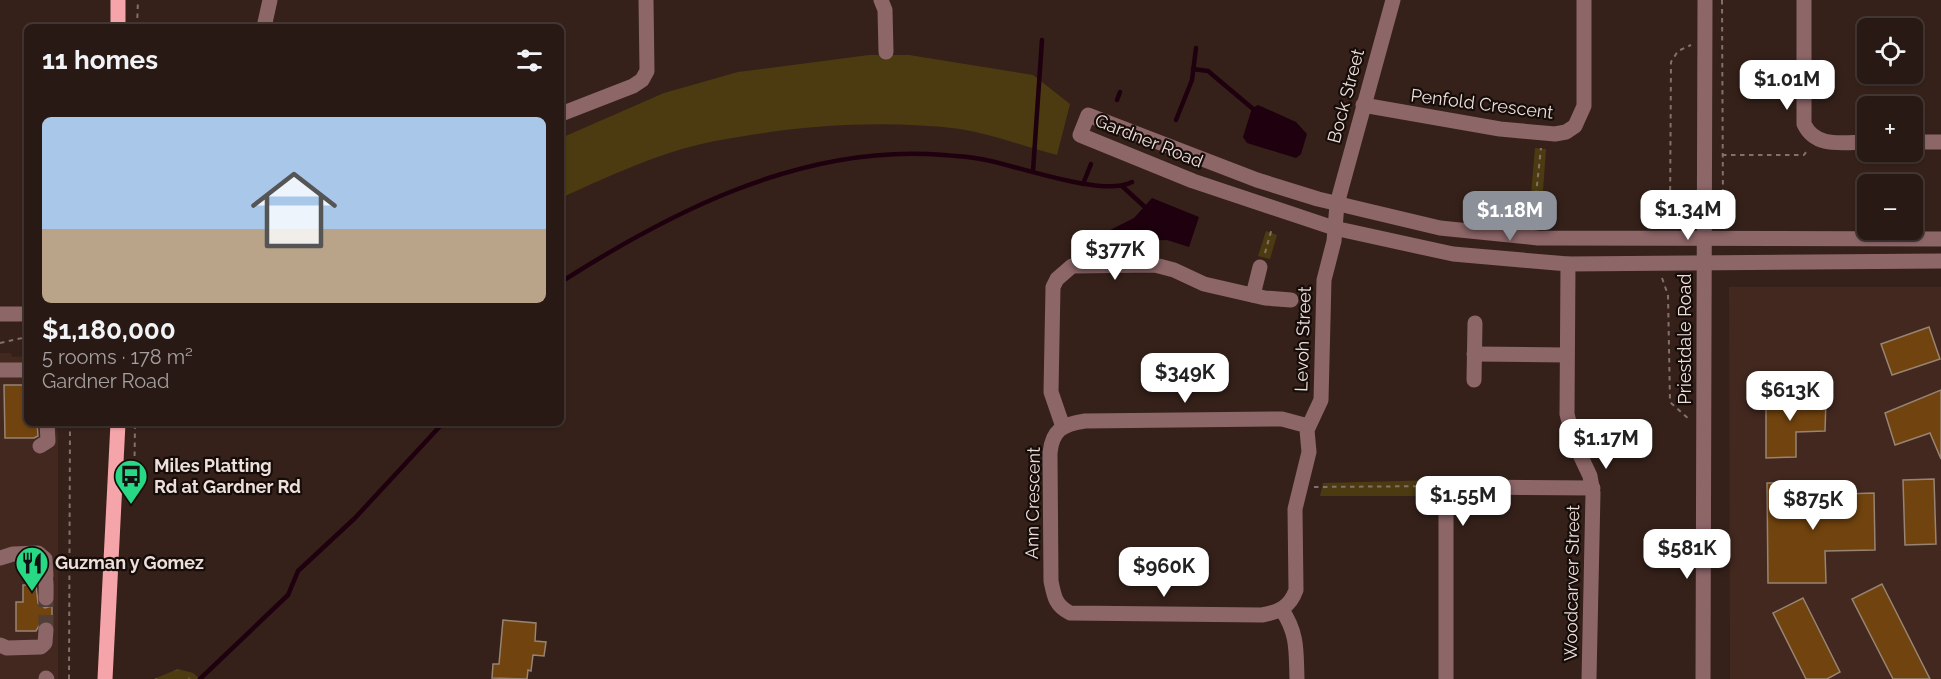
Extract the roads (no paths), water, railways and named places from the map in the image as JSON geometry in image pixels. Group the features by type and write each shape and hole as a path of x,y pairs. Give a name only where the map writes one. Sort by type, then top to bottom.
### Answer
{"main road":[{"path":"118,0 118,24"},
{"path":"105,679 116,428"}],"street":[{"path":"265,24 270,0"},
{"path":"564,113 633,86 642,80 646,71 646,0"},
{"path":"881,0 885,10 886,52"},
{"name":"Bock Street","path":"1337,204 1393,0"},
{"name":"Penfold Crescent","path":"1363,105 1461,124 1548,134 1566,132 1575,126 1584,106 1584,0"},
{"name":"Priestdale Road","path":"1703,679 1706,0"},
{"path":"1804,0 1804,124 1809,136 1821,142 1857,142"},
{"name":"Gardner Road","path":"1941,238 1705,237 1662,240 1493,235 1440,228 1337,204 1257,180 1088,115 1080,135 1193,181 1335,228 1454,254 1568,264 1941,261"},
{"path":"1923,142 1941,142"},
{"name":"Levoh Street","path":"1282,610 1293,598 1296,590 1294,509 1309,452 1308,426 1321,400 1322,291 1335,228 1337,204"},
{"name":"Woodcarver Street","path":"1568,264 1567,414 1574,442 1590,476 1593,488 1589,679"},
{"path":"1291,300 1253,295 1204,284 1174,270 1155,265 1081,265 1065,271 1053,287 1051,392 1063,427 1085,421 1270,419 1308,426"},
{"path":"1253,295 1260,267"},
{"path":"0,314 24,314"},
{"path":"1474,380 1475,323"},
{"path":"1474,354 1568,355"},
{"path":"0,360 24,360"},
{"path":"0,370 24,370"},
{"path":"40,446 48,441 47,426"},
{"name":"Ann Crescent","path":"1063,427 1054,435 1050,453 1051,580 1054,600 1061,609 1070,613 1262,615 1282,610"},
{"name":"Woodcarver Street","path":"1446,679 1446,513 1452,496 1472,487 1593,488"},
{"path":"0,560 13,554 38,553 45,559 46,598"},
{"path":"0,560 41,568 46,576"},
{"path":"1282,610 1293,626 1296,639 1297,679"},
{"path":"0,645 7,648 41,647 45,643 46,630"}],"waterway":[{"path":"1033,171 1042,40"},
{"path":"1176,120 1192,80 1196,48"},
{"path":"1193,69 1208,71 1252,108"},
{"path":"1117,100 1120,92"},
{"path":"564,280 602,256 689,210 734,190 781,174 828,162 877,155 947,155 996,162 1059,179 1101,186 1119,186 1132,182"},
{"path":"1083,184 1091,164"},
{"path":"1122,186 1146,208"},
{"path":"200,679 288,595 298,571 355,518 440,426"}],"tunnel":[{"path":"46,598 46,630"}],"place":[{"name":"Miles Platting Rd at Gardner Rd","path":"131,505"},
{"name":"Guzman y Gomez","path":"32,592"}]}
